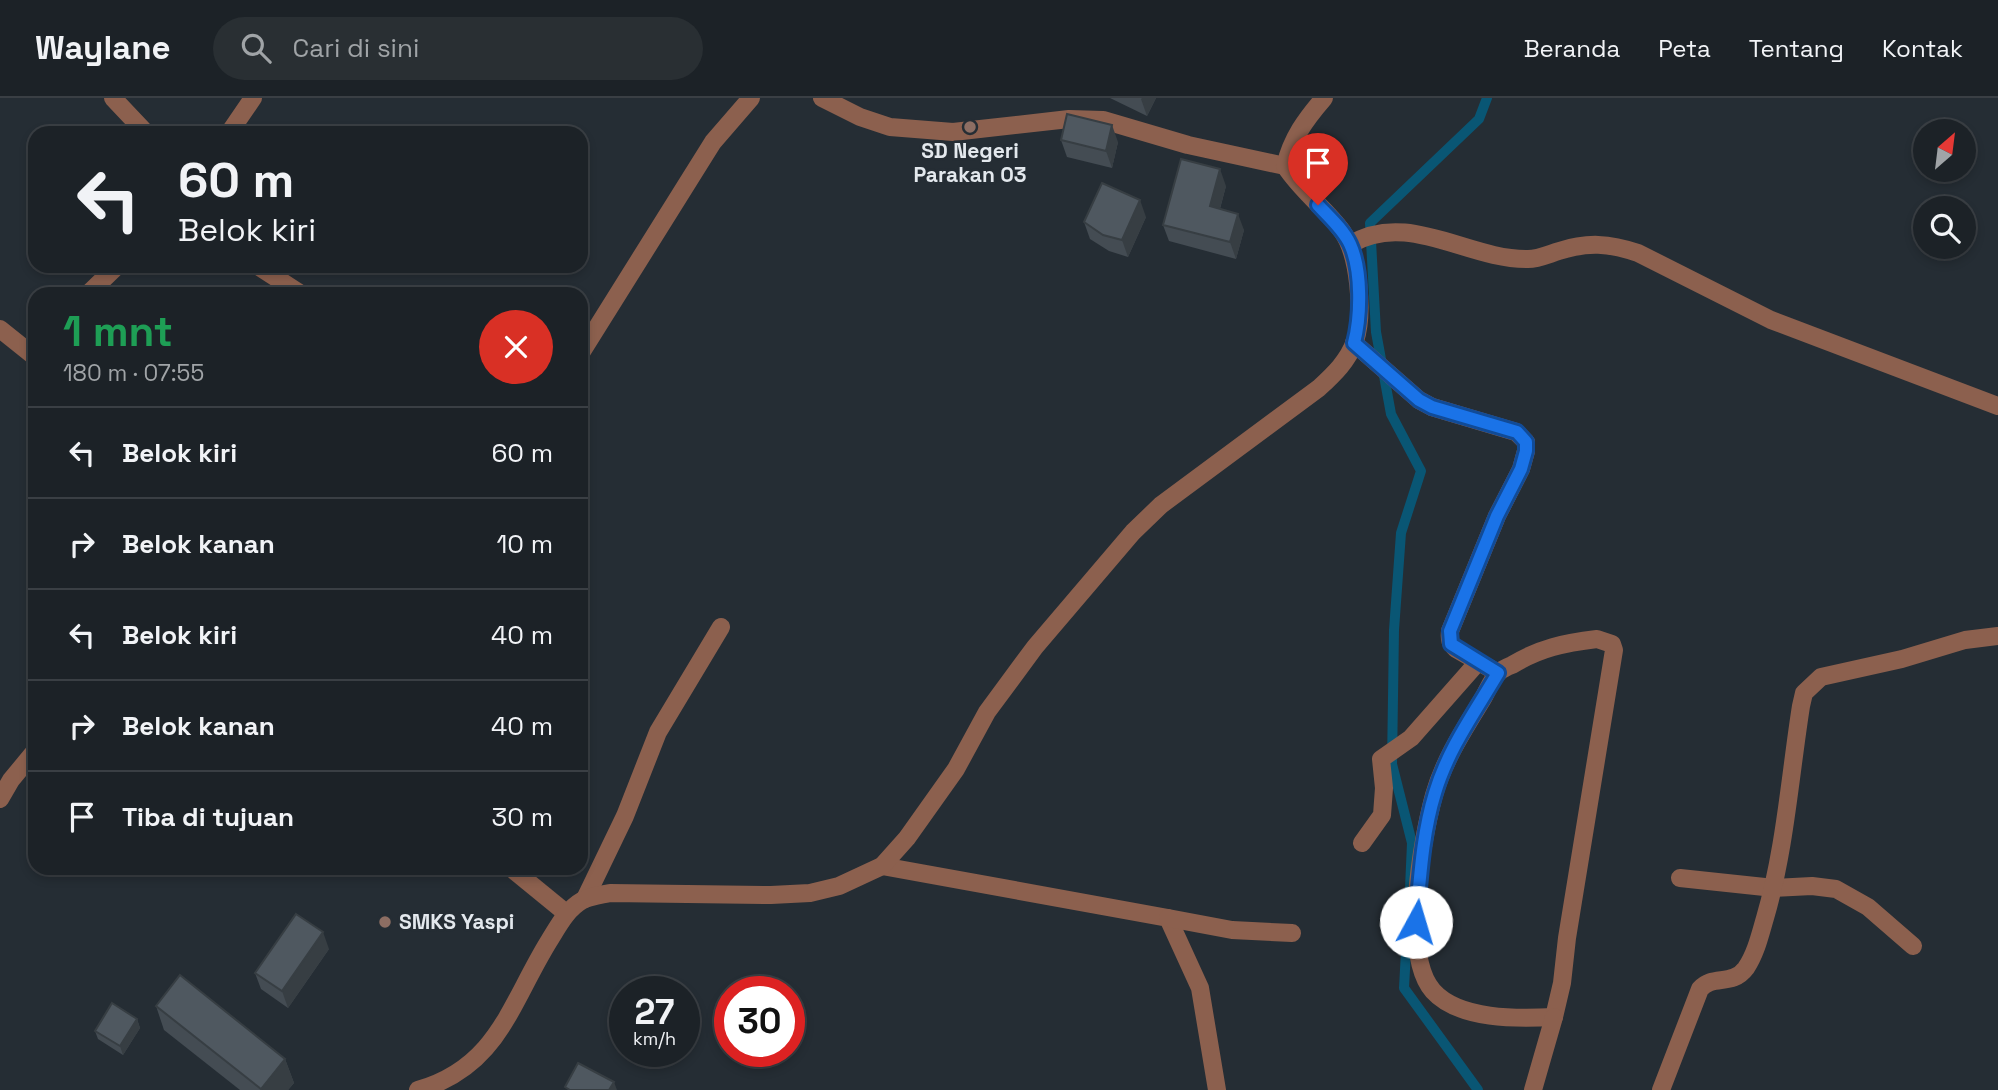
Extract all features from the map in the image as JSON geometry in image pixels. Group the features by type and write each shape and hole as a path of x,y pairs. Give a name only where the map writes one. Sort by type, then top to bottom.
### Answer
{"street":[{"path":"113,98 139,126"},
{"path":"234,126 253,98"},
{"path":"588,342 713,142 751,98"},
{"path":"822,98 860,117 890,127 953,132 1069,119 1103,121 1188,145 1285,166 1296,183 1341,230 1357,240 1397,231 1438,238 1510,259 1532,259 1581,244 1619,247 1637,253 1771,320 1998,406"},
{"path":"1285,166 1300,127 1324,98"},
{"path":"1357,240 1361,348 1419,400 1432,407 1517,432 1526,442 1521,469 1497,516 1450,631 1451,644 1498,673"},
{"path":"95,287 110,273"},
{"path":"269,273 290,287"},
{"path":"0,329 28,346"},
{"path":"418,1090 457,1074 473,1062 487,1046 504,1023 532,968 566,913 585,899 610,893 810,893 839,886 882,866 907,838 956,769 987,712 1035,646 1125,540 1161,505 1319,388 1361,348"},
{"path":"585,899 625,816 658,733 721,627"},
{"path":"1661,1090 1700,989 1709,981 1730,980 1745,968 1757,946 1774,888 1804,693 1821,677 1902,659 1965,640 1998,636"},
{"path":"1533,1090 1554,1017 1562,984 1569,925 1614,650 1612,644 1597,639 1565,643 1534,652 1498,673 1462,731 1434,794 1421,872 1416,922 1417,953 1432,990 1455,1008 1507,1018 1554,1017"},
{"path":"1362,843 1382,815 1384,788 1381,759 1411,738 1478,662"},
{"path":"0,799 28,759"},
{"path":"882,866 1232,930 1292,933"},
{"path":"520,875 566,913"},
{"path":"1680,878 1774,888 1812,886 1836,889 1868,907 1913,946"},
{"path":"1168,918 1200,988 1217,1090"}],"building":[{"path":"1067,114 1112,125 1106,151 1061,140"},
{"path":"1181,159 1220,169 1210,206 1238,214 1230,242 1163,225"},
{"path":"1102,183 1140,200 1122,240 1103,235 1084,222"},
{"path":"296,914 323,932 282,991 255,973"},
{"path":"180,975 285,1059 261,1089 156,1006"},
{"path":"112,1003 137,1019 120,1046 95,1031"},
{"path":"578,1063 614,1082 609,1090 570,1090 565,1087"}],"waterway":[{"path":"1410,888 1412,843 1392,764 1394,630 1401,533 1421,471 1391,414 1376,332 1370,223 1479,119 1487,98"},
{"path":"1408,914 1404,988 1478,1090"}],"place":[{"name":"SD Negeri Parakan 03","path":"970,127"},
{"name":"SMKS Yaspi","path":"385,922"}],"route":[{"path":"1318,205 1350,244 1359,278 1359,325 1354,343 1419,400 1432,407 1517,432 1526,442 1521,469 1497,516 1450,631 1451,644 1498,673 1462,731 1434,794 1424,847 1416,922"}]}
